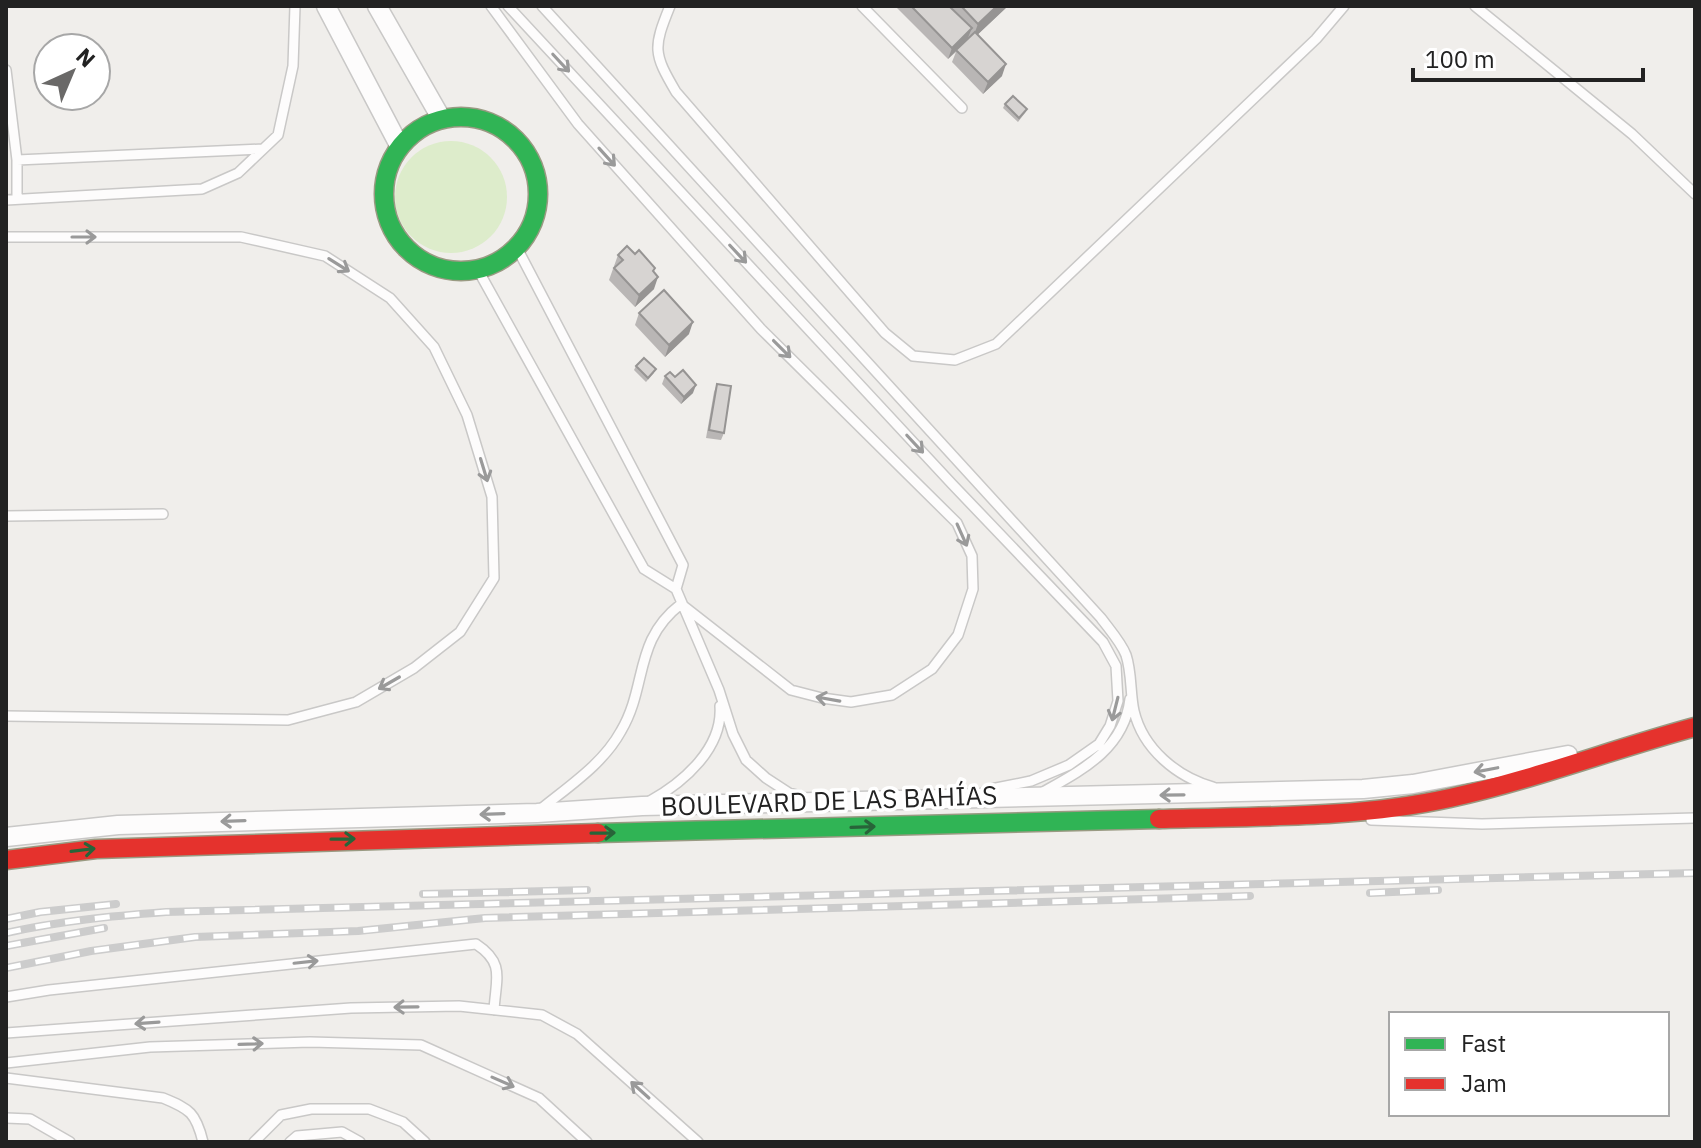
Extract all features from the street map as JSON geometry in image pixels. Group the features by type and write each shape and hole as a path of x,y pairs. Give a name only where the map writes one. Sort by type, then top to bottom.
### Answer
{"street":[{"path":"326,6 399,145"},
{"path":"377,6 441,118"},
{"path":"466,116 490,122 512,135 528,155 537,178 538,203 531,227 517,248 478,270 454,271 431,266 411,253 395,235 386,213 383,190 388,166 399,145 417,129 441,118 466,116"},
{"name":"BOULEVARD DE LAS BAHÍAS","path":"6,860 96,849 288,841 1003,817 1299,815 1417,804 1470,793 1695,727"},
{"name":"BOULEVARD DE LAS BAHÍAS","path":"6,837 118,825 537,813 642,806 1029,801 1413,784 1645,740"}],"lane":[{"path":"6,70 17,160 11,200 202,189 238,173 278,135 293,66 295,6"},
{"path":"491,6 578,124 761,329 957,523 972,556 973,589 958,635 932,669 892,695 851,702 791,690 681,604"},
{"path":"508,6 952,484 1093,631 1116,666"},
{"path":"542,6 1101,618 1126,655 1134,710 1147,740 1170,765 1199,783 1252,793"},
{"path":"670,6 658,36 659,62 676,92 885,333 913,356 955,360 996,344 1316,39 1344,6"},
{"path":"862,6 962,108"},
{"path":"1475,6 1632,134 1695,194"},
{"path":"17,160 264,149"},
{"path":"6,237 241,237 325,256 390,298 434,347 467,415 492,497 494,578 460,632 414,668 356,702 288,720 6,716"},
{"path":"517,248 683,565 676,589 746,760 789,793 820,802"},
{"path":"478,270 644,569 676,589"},
{"path":"6,516 163,514"},
{"path":"537,813 602,758 623,729 644,654 667,614 681,604"},
{"path":"870,801 996,789 1031,781 1069,765 1099,744 1110,726 1118,701 1116,666 1101,618"},
{"path":"1029,801 1107,750 1126,718 1131,682"},
{"path":"642,806 671,789 705,754 717,733 719,690"},
{"path":"1299,815 1428,824 1695,818"},
{"path":"6,997 81,986 476,944 489,953 496,963 494,1010"},
{"path":"6,1033 351,1008 459,1006 542,1015 577,1034 698,1142"},
{"path":"6,1063 150,1047 310,1042 421,1045 539,1098 587,1142"},
{"path":"6,1078 163,1098 184,1107 197,1119 203,1142"},
{"path":"254,1142 281,1115 311,1109 369,1109 403,1122 425,1142"},
{"path":"6,1118 30,1119 70,1142"},
{"path":"290,1142 297,1136 342,1132 360,1142"}],"green space":[{"path":"451,141 472,145 491,157 503,176 507,197 503,218 491,237 472,249 451,253 430,249 411,237 399,218 395,197 399,176 411,157 430,145"}],"building":[{"path":"911,6 949,6 972,28 952,48"},
{"path":"961,6 997,6 978,24"},
{"path":"975,32 1006,64 988,82 956,50"},
{"path":"1013,96 1027,109 1019,118 1005,104"},
{"path":"627,246 635,254 639,250 655,268 653,271 658,277 639,295 614,268 623,260 618,255"},
{"path":"664,290 693,322 669,345 639,313"},
{"path":"644,358 656,369 648,378 636,366"},
{"path":"683,370 696,385 684,397 665,376 670,372 675,377"},
{"path":"717,384 731,386 724,433 709,430"}],"railway":[{"path":"6,933 46,925 166,912 1695,873"},
{"path":"423,894 587,890"},
{"path":"1370,893 1438,890"},
{"path":"6,968 91,951 195,937 358,931 485,918 1250,896"},
{"path":"6,919 116,904"},
{"path":"6,946 104,928"}],"traffic: fast":[{"path":"461,117 490,123 515,140 532,165 538,194 532,223 515,248 490,265 461,271 432,265 407,248 390,223 384,194 390,165 407,140 432,123 461,117"},
{"path":"598,833 1159,819"}],"traffic: jam":[{"path":"1159,819 1305,815 1414,805 1512,782 1695,727"},
{"path":"6,860 96,849 598,833"}]}
